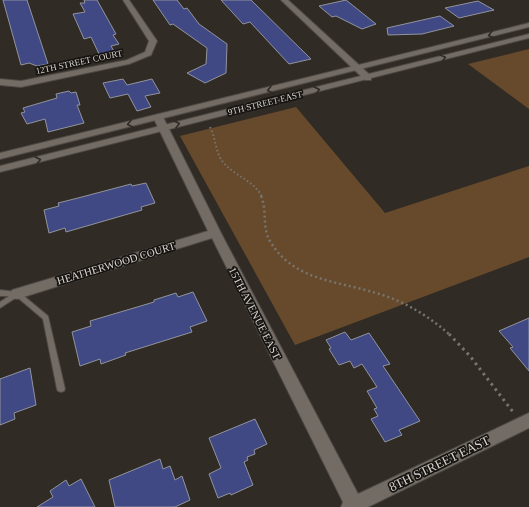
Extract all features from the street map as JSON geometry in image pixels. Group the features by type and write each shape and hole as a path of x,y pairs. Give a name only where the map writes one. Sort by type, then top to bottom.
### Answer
{"main road":[{"name":"12TH STREET COURT","path":"0,82 21,84 129,62 148,53 152,41 126,0"},
{"path":"284,0 368,78"},
{"name":"9TH STREET EAST","path":"0,169 160,122 357,68 529,25"},
{"name":"9TH STREET EAST","path":"0,156 368,78 529,36"},
{"name":"15TH AVENUE EAST","path":"160,122 353,506"},
{"name":"HEATHERWOOD COURT","path":"17,294 215,233"},
{"name":"8TH STREET EAST","path":"353,506 525,421"}],"lane":[{"path":"0,293 17,294 46,318 61,389"},
{"path":"0,305 17,294"}],"path":[{"path":"210,125 216,138 220,158 224,164 256,188 262,199 265,212 264,226 270,240 279,254 293,266 309,276 377,293 404,302 422,311 456,338 525,421"}],"shaded area":[{"path":"529,49 529,109 468,64"},
{"path":"296,107 385,213 529,166 529,257 295,345 180,136"}],"building":[{"path":"3,0 27,0 48,64 37,66 29,63 21,65"},
{"path":"84,0 97,0 116,34 113,35 119,44 111,46 115,53 100,56 91,37 84,39 73,14 85,12 80,3 85,3"},
{"path":"153,0 177,0 184,9 187,8 199,24 227,44 226,73 205,83 187,73 206,64 207,48 173,24 170,25"},
{"path":"221,0 251,0 311,59 289,64 250,22 243,24"},
{"path":"346,0 376,24 362,29 336,16 332,17 319,6"},
{"path":"478,1 494,10 459,18 445,8"},
{"path":"440,16 454,26 422,34 388,35 387,28"},
{"path":"123,79 127,85 152,79 160,93 145,96 151,107 137,111 128,94 110,98 103,83"},
{"path":"69,91 71,93 76,92 80,105 77,105 84,123 48,132 45,119 27,124 21,113 25,112 23,108 57,98 56,94"},
{"path":"146,183 155,203 141,207 142,210 66,232 65,228 49,233 44,210 59,206 58,203 131,184 132,186"},
{"path":"193,292 207,321 190,327 192,332 125,353 126,355 101,364 100,359 80,366 72,332 91,326 90,321 154,302 154,300 176,293 178,297"},
{"path":"529,318 529,371 510,348 513,347 499,331"},
{"path":"345,332 351,340 369,333 390,364 383,366 420,421 399,430 402,435 385,442 371,419 378,416 374,409 377,408 367,391 377,387 362,364 354,368 350,361 339,365 329,349 331,348 326,340"},
{"path":"30,368 36,405 14,413 15,419 0,425 0,379"},
{"path":"255,419 267,444 254,450 255,454 247,457 248,460 244,462 253,485 231,495 230,493 218,498 209,474 221,468 209,438"},
{"path":"160,459 163,469 170,466 175,480 182,476 190,500 175,507 115,507 109,480"},
{"path":"81,479 95,507 37,507 53,497 50,491 66,480 69,486"}]}
